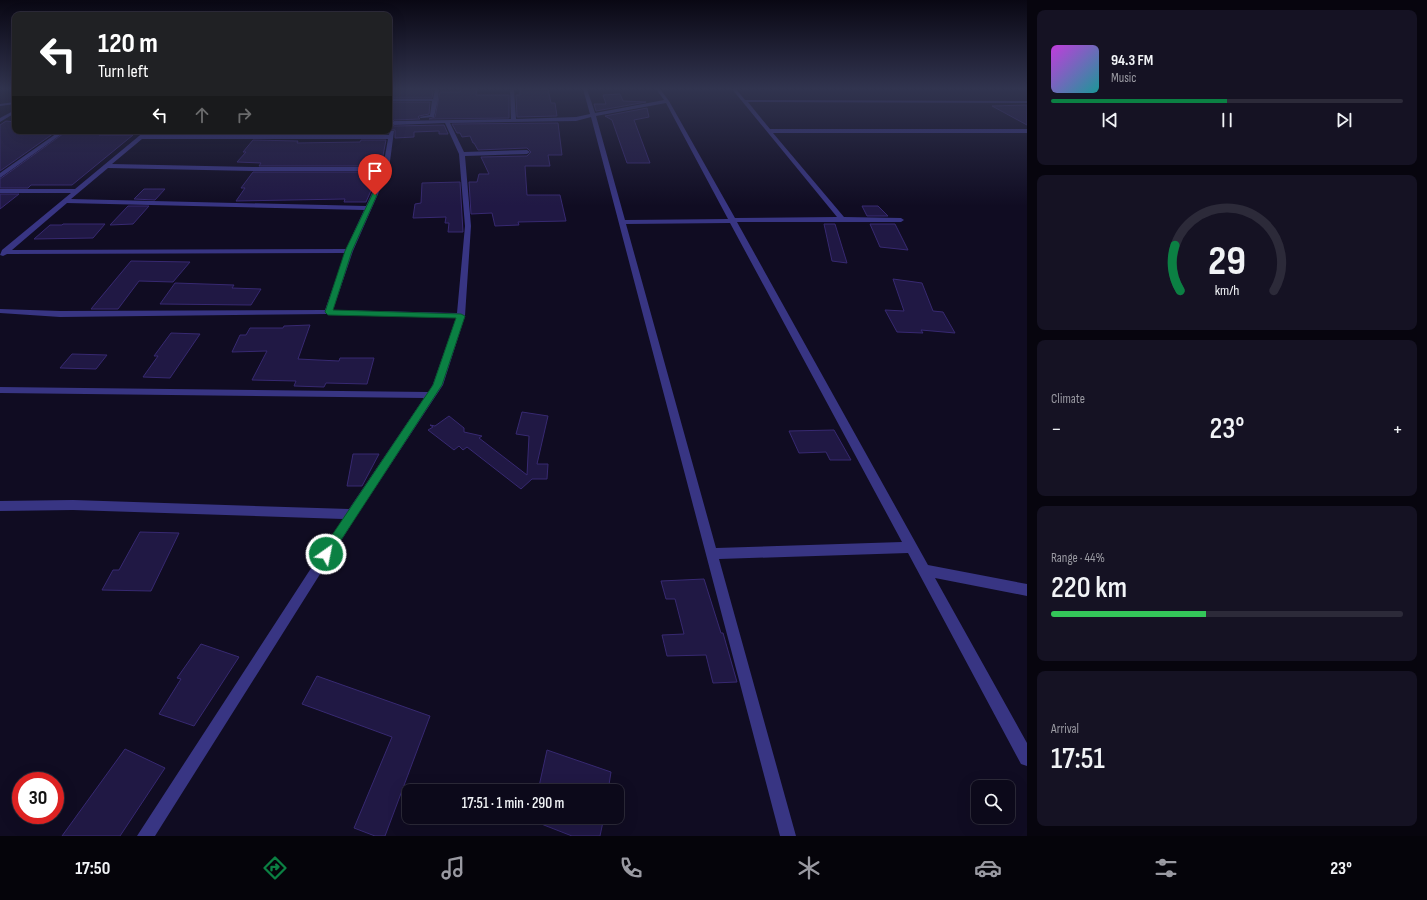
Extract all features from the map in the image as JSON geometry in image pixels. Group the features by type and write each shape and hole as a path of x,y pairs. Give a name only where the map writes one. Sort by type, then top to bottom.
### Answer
{"street":[{"path":"145,836 352,514 438,385 461,316 468,226 462,154 450,128"},
{"path":"598,128 621,222 788,836"},
{"path":"682,128 1027,758"},
{"path":"767,128 842,219"},
{"path":"769,131 1027,131"},
{"path":"0,176 59,134"},
{"path":"3,254 144,134"},
{"path":"328,312 349,251 386,169 390,134"},
{"path":"140,137 390,137"},
{"path":"462,154 527,152"},
{"path":"106,166 253,169 386,169"},
{"path":"0,191 76,191"},
{"path":"64,201 369,208"},
{"path":"621,222 842,219 901,220"},
{"path":"3,254 349,251"},
{"path":"0,310 60,314 328,312 461,316"},
{"path":"0,390 430,395"},
{"path":"0,506 73,505 352,514"},
{"path":"711,554 912,548"},
{"path":"924,570 1027,590"}],"building":[{"path":"0,128 12,128 12,134 53,134 0,171"},
{"path":"392,128 445,128 448,134 439,134 439,131 414,132 414,137 395,138 395,130 392,130"},
{"path":"454,128 559,128 562,155 548,155 550,166 525,166 527,195 560,195 566,221 518,222 519,225 495,226 492,213 471,214 469,182 477,182 479,174 489,174 481,157 527,156 531,152 527,148 478,150 470,136 462,137 460,133 457,133"},
{"path":"615,128 637,128 650,163 627,163"},
{"path":"63,134 133,135 72,185 31,185 28,188 0,188 0,179"},
{"path":"253,140 298,141 297,143 386,140 381,166 259,166 261,163 237,162 246,152 243,152"},
{"path":"253,172 379,172 366,202 344,202 345,199 236,201 245,188 241,188"},
{"path":"460,182 463,232 448,232 449,223 445,223 446,217 413,218 415,204 421,203 422,183"},
{"path":"144,189 165,189 155,200 134,199"},
{"path":"0,194 19,194 0,209"},
{"path":"128,206 149,206 133,224 110,225"},
{"path":"862,206 878,206 888,216 867,216"},
{"path":"105,224 93,238 34,239 50,225"},
{"path":"824,224 835,224 847,263 832,261"},
{"path":"870,224 895,224 908,250 880,247"},
{"path":"131,261 190,262 173,282 139,281 118,309 91,309"},
{"path":"893,279 922,283 933,311 943,312 955,333 921,330 923,333 897,332 885,310 904,311"},
{"path":"175,283 234,285 232,288 261,289 251,305 160,304"},
{"path":"310,325 298,359 339,361 340,358 374,358 367,384 326,383 324,387 294,386 296,381 252,380 267,351 232,352 240,335 246,335 250,328 283,328 284,326"},
{"path":"171,333 200,334 170,378 143,377 158,356 154,356"},
{"path":"72,354 107,355 96,369 60,368"},
{"path":"522,412 548,416 537,464 548,464 547,479 532,479 521,489 467,447 463,450 459,446 454,450 428,430 433,427 430,425 435,426 449,416 464,428 464,432 482,436 479,438 527,475 529,436 516,434"},
{"path":"834,430 851,460 830,460 826,452 799,453 789,431"},
{"path":"353,454 379,454 362,486 347,486"},
{"path":"140,532 179,533 151,591 102,590 113,570 119,570"},
{"path":"704,579 721,633 723,633 737,682 713,683 706,655 667,656 662,635 684,634 675,599 666,599 661,581"},
{"path":"201,644 239,657 194,726 159,714 181,679 177,678"},
{"path":"317,676 430,716 404,784 402,784 402,791 385,836 375,836 354,828 392,737 302,704"},
{"path":"125,749 165,768 120,836 62,836"},
{"path":"547,750 611,772 609,784 540,784"},
{"path":"541,824 603,824 600,836 572,836"}],"route":[{"path":"326,554 438,385 461,316 328,312 349,251 375,195"}]}
